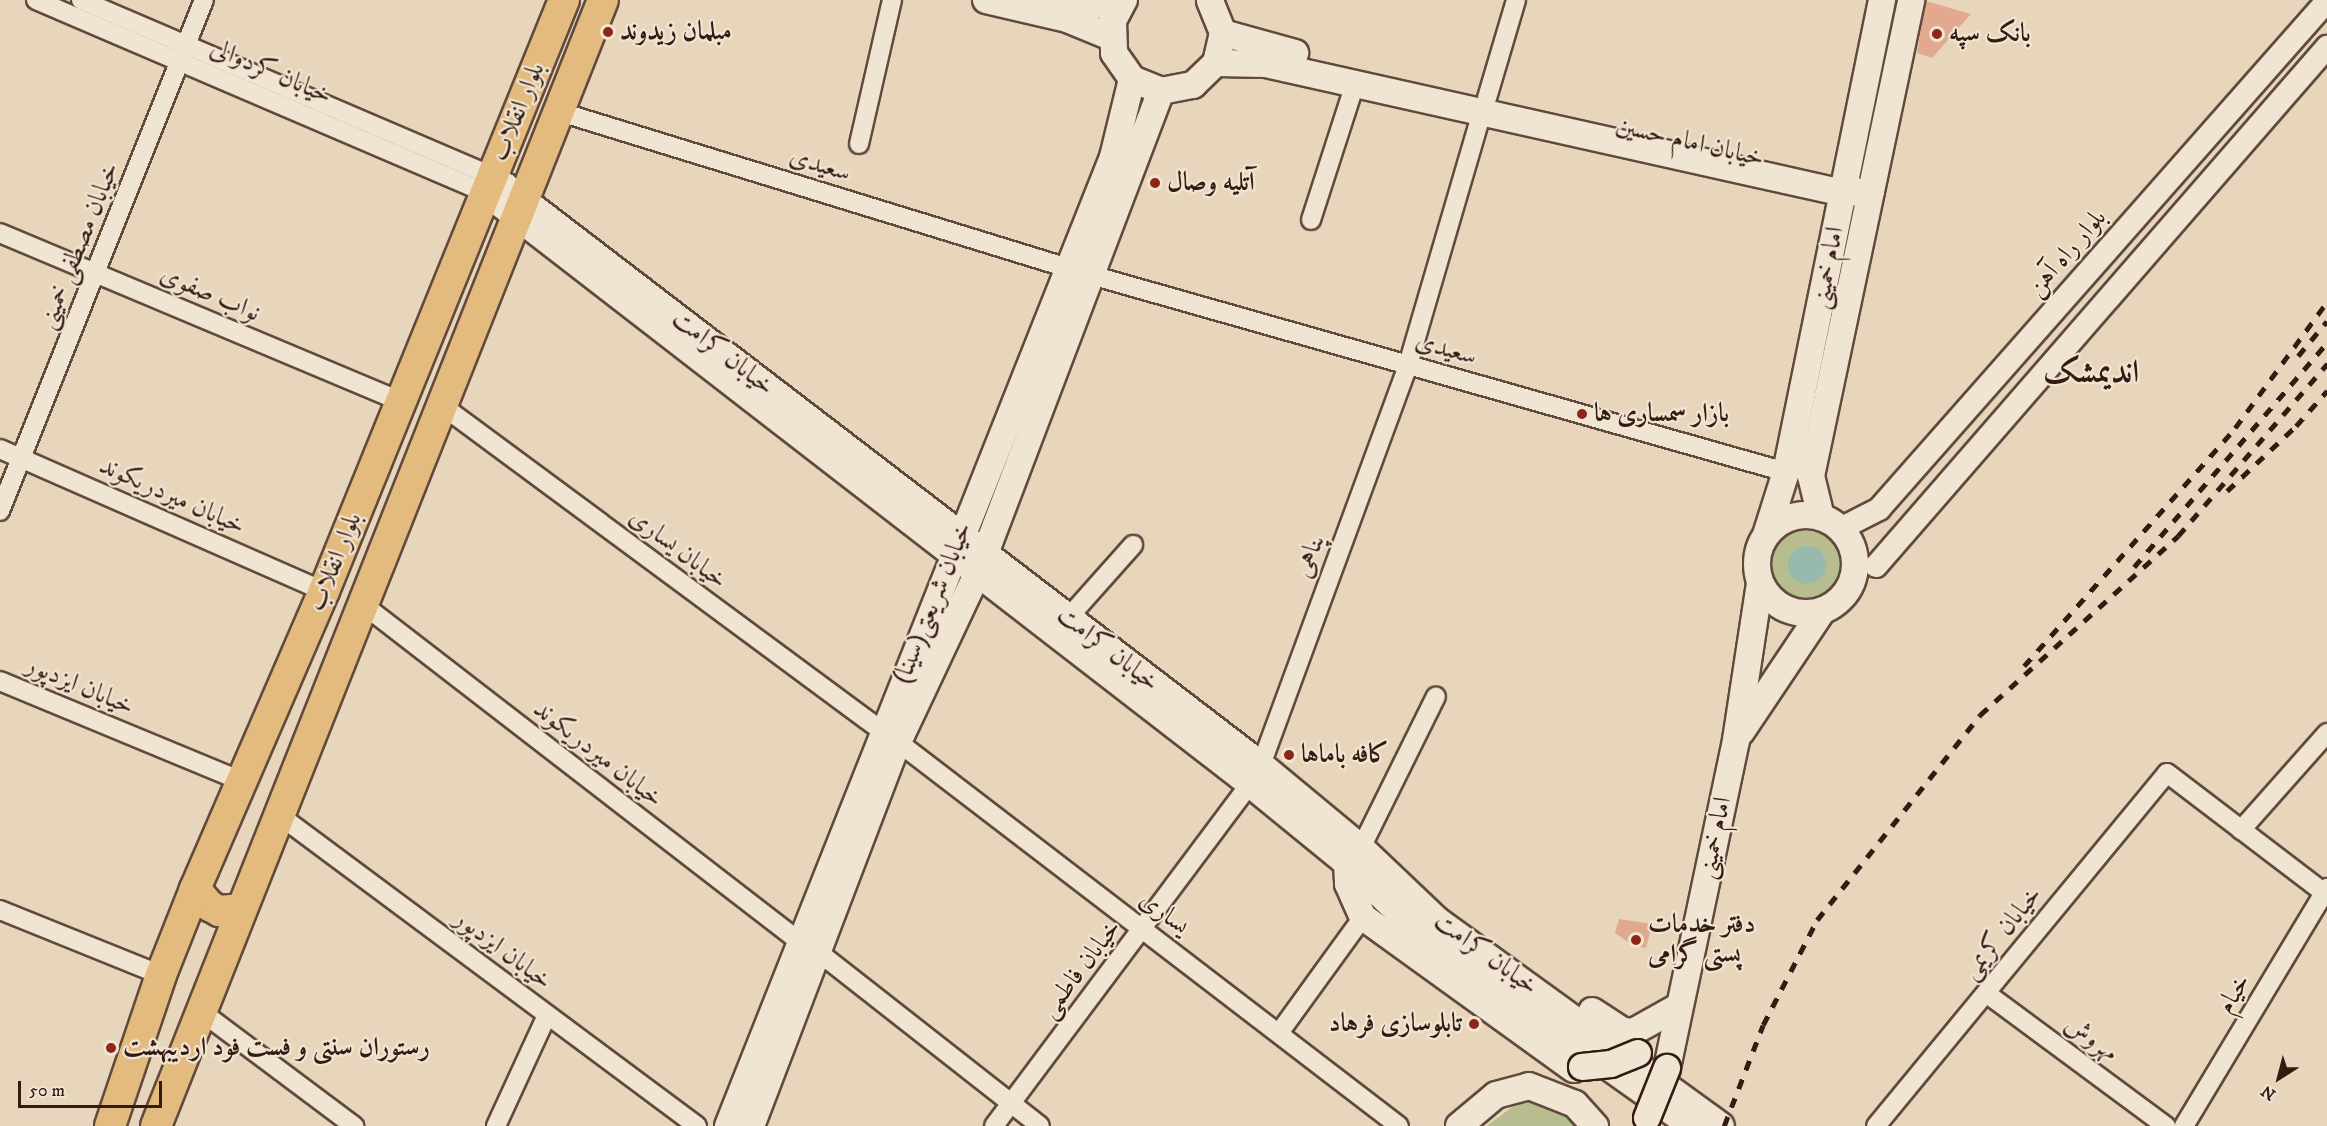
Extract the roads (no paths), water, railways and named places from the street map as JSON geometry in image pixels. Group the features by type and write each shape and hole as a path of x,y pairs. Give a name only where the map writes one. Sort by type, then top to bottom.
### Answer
{"main road":[{"name":"بلوار انقلاب","path":"110,1126 160,975 324,591 564,0"},
{"name":"بلوار انقلاب","path":"156,1126 199,1010 365,606 557,111 603,0"},
{"path":"986,0 1067,19 1111,37"},
{"path":"1056,0 1121,3 1111,37 1121,67 1132,79 1161,91 1192,85 1216,63 1223,33 1210,0"},
{"name":"امام خمینی","path":"1766,535 1786,472 1882,0"},
{"name":"امام خمینی","path":"1830,523 1812,476 1911,0"},
{"name":"خیابان امام حسین","path":"1223,33 1269,49 1485,105 1871,191"},
{"path":"1216,63 1266,64 1355,84 1485,105"},
{"name":"خیابان شریعتی(سینا)","path":"890,737 982,562 1079,272 1113,158 1132,79"},
{"name":"خیابان شریعتی(سینا)","path":"729,1126 808,947 890,737 956,546 1161,91"},
{"name":"خیابان امام حسین","path":"1485,105 1586,135 1845,185"},
{"name":"خیابان کرامت","path":"489,184 956,546 1068,618 1354,856 1438,921 1721,1126"},
{"path":"1798,516 1830,523 1852,546 1856,566 1838,602 1822,611 1804,614 1786,609 1771,599 1760,584 1756,566 1766,535 1778,524 1798,516"},
{"name":"خیابان کرامت","path":"982,562 1255,774"},
{"name":"امام خمینی","path":"1646,1122 1667,1068 1736,740 1760,584"},
{"name":"امام خمینی","path":"1736,740 1822,611"},
{"name":"خیابان کرامت","path":"1354,856 1423,935 1692,1126"},
{"path":"1578,1068 1363,917 1348,884 1354,856 1405,875 1623,1031 1641,1029 1678,1007"},
{"path":"195,890 210,906 219,911 240,909"},
{"name":"خیابان شریعتی(سینا)","path":"751,1126 808,947"},
{"path":"1459,1126 1496,1095 1578,1068 1611,1064 1638,1053 1660,1037 1678,1007"},
{"path":"129,1070 148,1065 161,1070 172,1088"},
{"path":"1529,1086 1575,1104 1595,1126"}],"street":[{"name":"خیابان کردوالی","path":"36,0 183,53 489,184"},
{"name":"خیابان کردوالی","path":"81,0 183,53"},
{"name":"خیابان مصطفی خمینی","path":"0,511 204,0"},
{"path":"859,144 892,0"},
{"path":"1485,105 1516,0"},
{"name":"بلوار راه آهن","path":"1830,523 1879,509 2061,302 2324,12"},
{"path":"1876,567 2327,47"},
{"path":"1311,220 1355,84"},
{"name":"پناهی","path":"1255,774 1408,365 1485,105"},
{"name":"سعیدی","path":"557,111 1079,272 1786,472"},
{"name":"نواب صفوی","path":"0,233 400,401"},
{"path":"2061,302 2086,324"},
{"name":"خیابان یساری","path":"444,407 890,737"},
{"name":"خیابان میردریکوند","path":"0,449 324,591"},
{"path":"1068,618 1133,545"},
{"name":"خیابان میردریکوند","path":"365,606 1040,1126"},
{"name":"خیابان ایزدپور","path":"0,681 241,781"},
{"path":"1354,856 1436,696"},
{"path":"2326,892 2241,830 2327,733"},
{"name":"یساری","path":"890,737 1399,1126"},
{"name":"خیابان کریمی","path":"1876,1126 2166,773 2241,830"},
{"name":"خیابان فاطمی","path":"994,1126 1143,929 1255,774"},
{"name":"خیابان ایزدپور","path":"279,815 697,1126"},
{"name":"خیام","path":"2184,1126 2326,892"},
{"path":"0,910 160,975"},
{"path":"1279,1034 1363,917"},
{"name":"مهروش","path":"1986,993 2166,1126"},
{"path":"199,1010 354,1126"},
{"path":"496,1126 547,1015"}],"water":[{"path":"1807,546 1821,551 1826,565 1821,579 1807,584 1793,579 1788,565 1793,551"}],"railway":[{"path":"2024,666 2235,428 2327,302"},
{"path":"2298,356 2327,321"},
{"path":"2134,567 2327,343"},
{"path":"1724,1126 1763,1025 1817,920 1980,715 2178,536 2327,364"},
{"path":"2227,491 2296,426 2327,391"}],"place":[{"name":"مبلمان زیدوند","path":"608,32"},
{"name":"بانک سپه","path":"1937,34"},
{"name":"آتلیه وصال","path":"1155,183"},
{"name":"بازار سمساری ها","path":"1582,414"},
{"name":"کافه باماها","path":"1289,755"},
{"name":"دفتر خدمات پستی گرامی","path":"1636,940"},
{"name":"تابلوسازی فرهاد","path":"1474,1024"},
{"name":"رستوران سنتی و فست فود اردیبهشت","path":"111,1048"}],"district":[{"name":"اندیمشک","path":"2091,373"}]}
